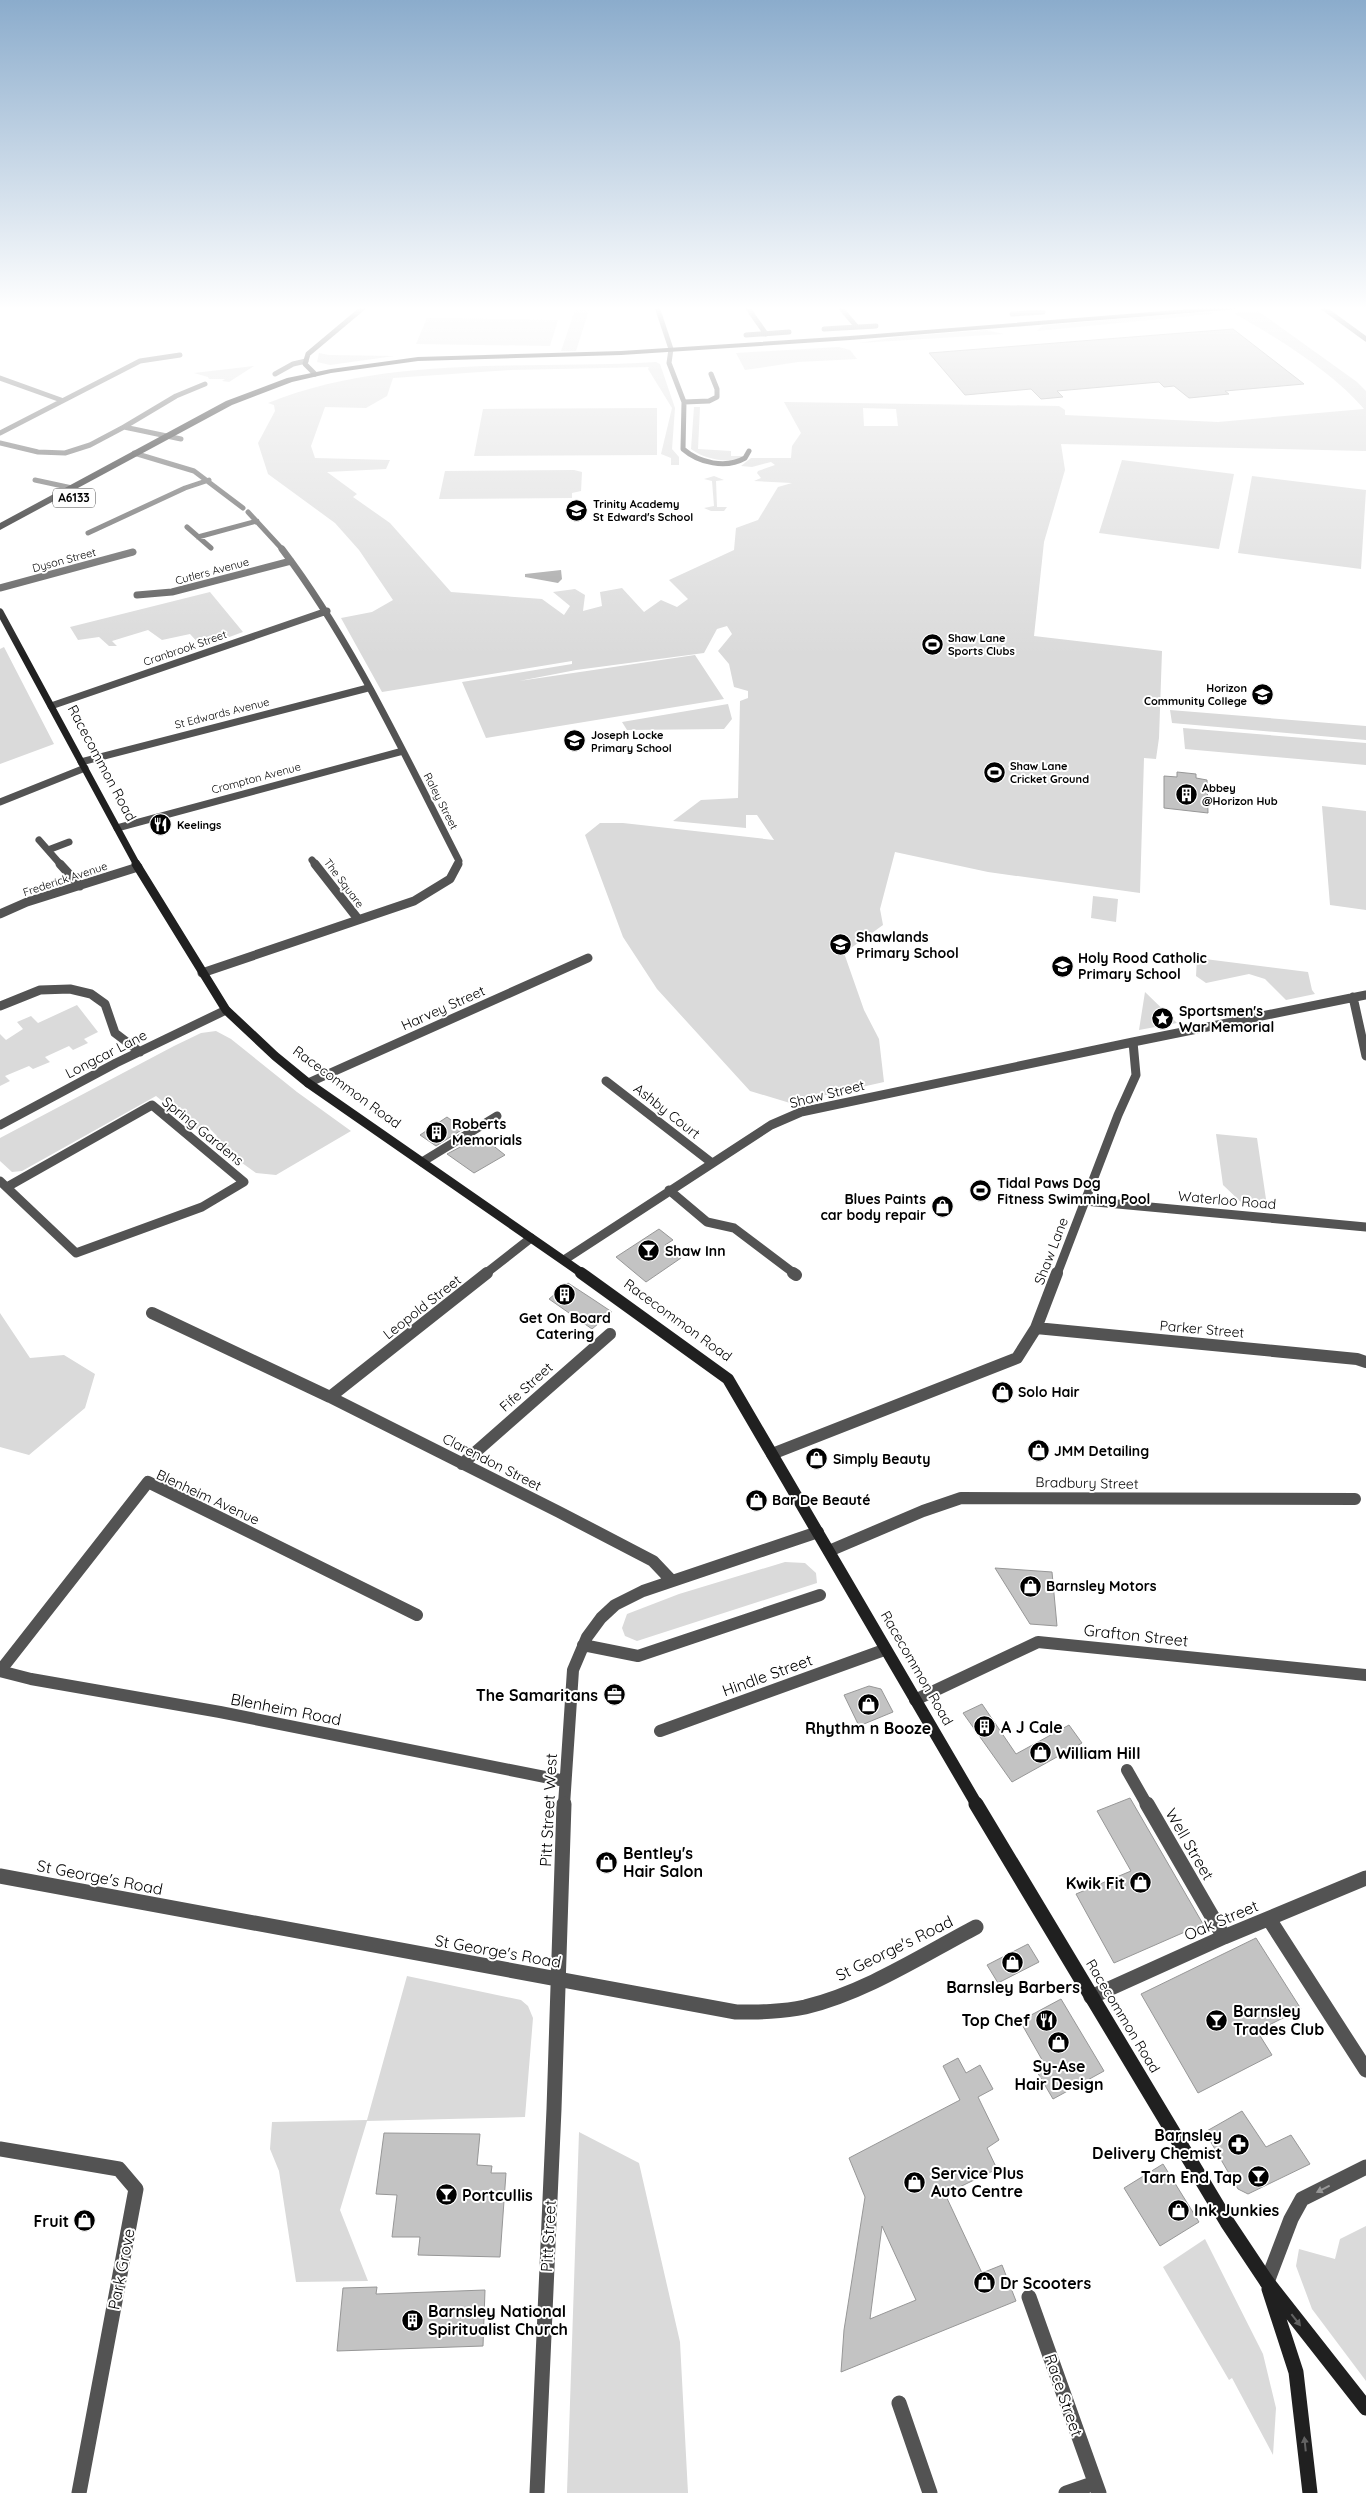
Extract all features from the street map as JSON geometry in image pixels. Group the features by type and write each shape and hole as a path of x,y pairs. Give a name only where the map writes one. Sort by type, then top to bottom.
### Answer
{"highway":[{"name":"A6133","path":"0,527 190,423"},
{"name":"A6133","path":"61,505 211,423"}],"street":[{"path":"0,433 18,423"},
{"path":"0,443 45,454 66,454 86,448 130,423"},
{"path":"684,423 683,449 686,453 730,465 744,460 749,451"},
{"path":"124,427 181,439"},
{"name":"Raley Street","path":"134,453 185,467 209,480 274,536 327,611 403,751 459,861 450,879 433,892 414,901 202,973"},
{"path":"36,480 72,488"},
{"path":"88,533 185,488 209,480"},
{"path":"198,537 258,521"},
{"path":"95,523 103,526"},
{"path":"187,528 210,548"},
{"name":"Dyson Street","path":"0,588 134,552"},
{"name":"Cutlers Avenue","path":"138,595 172,592 291,561"},
{"name":"Cranbrook Street","path":"51,706 327,611"},
{"name":"Racecommon Road","path":"0,612 138,867 226,1010 275,1056 308,1083 564,1260 728,1379 829,1551 884,1650 1227,2222 1266,2282 1366,2408"},
{"name":"St Edwards Avenue","path":"0,802 83,765 368,688"},
{"name":"Crompton Avenue","path":"117,828 403,751"},
{"path":"39,840 80,886"},
{"path":"48,850 69,842"},
{"name":"The Square","path":"312,860 358,919"},
{"name":"Frederick Avenue","path":"0,914 27,902 138,867"},
{"name":"Harvey Street","path":"308,1083 588,958"},
{"path":"0,1006 32,992 51,989 72,989 89,994 104,1003 110,1014 115,1033 140,1052"},
{"path":"1133,1042 1366,994"},
{"path":"1353,997 1366,1056"},
{"name":"Longcar Lane","path":"0,1126 140,1052 226,1010"},
{"name":"Shaw Street","path":"564,1260 668,1190 776,1123 801,1112 1133,1042"},
{"name":"Shaw Lane","path":"772,1454 1017,1358 1036,1328 1136,1075 1133,1042"},
{"name":"Ashby Court","path":"606,1081 712,1163"},
{"name":"Spring Gardens","path":"152,1105 244,1182 202,1206 76,1253 4,1184 152,1105"},
{"path":"422,1162 496,1116"},
{"path":"668,1190 707,1222 734,1228 796,1276"},
{"name":"Waterloo Road","path":"1085,1201 1366,1227"},
{"name":"Leopold Street","path":"330,1397 531,1238"},
{"name":"Clarendon Street","path":"152,1313 330,1397 653,1561 672,1581"},
{"name":"Parker Street","path":"1036,1328 1357,1359 1366,1362"},
{"name":"Fife Street","path":"462,1464 610,1334"},
{"name":"Blenheim Avenue","path":"0,1671 148,1482 417,1615"},
{"name":"Bradbury Street","path":"829,1551 923,1511 961,1498 1355,1498"},
{"path":"672,1581 818,1532"},
{"name":"Pitt Street West","path":"558,1980 565,1780 573,1670 583,1645 601,1618 616,1605 643,1591 672,1581"},
{"path":"583,1645 638,1656 820,1595"},
{"name":"Grafton Street","path":"915,1700 1038,1642 1366,1675"},
{"name":"Hindle Street","path":"660,1731 884,1650"},
{"name":"Blenheim Road","path":"0,1671 31,1679 220,1712 565,1780"},
{"name":"Well Street","path":"1127,1770 1224,1937"},
{"name":"St George's Road","path":"0,1876 736,2012 774,2012 815,2004 862,1986 976,1926"},
{"name":"Oak Street","path":"1091,1997 1224,1937 1366,1878"},
{"path":"1269,1919 1366,2070"},
{"name":"Pitt Street","path":"537,2493 558,1980"},
{"name":"Park Grove","path":"0,2149 119,2170 136,2189 78,2493"},
{"path":"1266,2282 1291,2219 1302,2199 1366,2167"},
{"name":"Racecommon Road","path":"1266,2282 1296,2372 1310,2493"},
{"name":"Race Street","path":"1029,2297 1097,2488"},
{"path":"899,2403 930,2493"},
{"path":"1066,2493 1097,2488"}],"shaded area":[{"path":"268,423 319,423 311,446 315,458 390,460 386,469 327,472 357,494 353,497 390,523 451,592 542,599 564,615 570,606 553,592 575,589 585,595 583,611 602,606 600,592 622,588 644,612 661,600 677,607 688,599 669,580 734,550 736,528 758,520 778,487 792,483 754,481 761,478 757,473 758,471 775,465 771,462 752,467 741,466 751,458 791,458 792,446 801,433 796,423 864,423 864,426 898,426 898,423 1366,423 1366,451 1061,444 1065,470 1044,542 1034,636 1162,651 1159,738 1156,759 1144,758 1140,893 988,872 895,852 880,909 883,925 844,953 864,1010 879,1039 884,1082 790,1103 750,1091 657,989 623,937 585,835 600,823 623,823 774,840 757,815 746,815 746,828 673,821 701,800 738,798 740,701 748,698 748,691 734,687 729,664 718,651 732,634 727,626 717,629 704,653 576,670 519,681 695,655 724,699 486,738 462,682 572,664 572,661 382,692 341,618 372,612 393,600 359,550 335,523 268,474 258,443"},
{"path":"480,423 657,423 657,455 474,456"},
{"path":"668,423 674,423 672,449 679,457 679,465 671,465 671,458 661,454"},
{"path":"693,423 699,423 698,449 731,451 731,456 742,456 741,459 729,461 702,455 691,449"},
{"path":"1122,460 1234,474 1219,549 1099,533"},
{"path":"574,470 582,472 581,491 572,493 572,498 439,499 445,471"},
{"path":"714,476 724,480 716,481 717,507 727,507 724,511 711,511 704,508 714,506 712,481 704,479"},
{"path":"1252,476 1366,490 1361,569 1238,553"},
{"path":"561,570 562,579 558,583 525,577 525,574"},
{"path":"210,592 243,632 202,647 190,634 162,640 148,630 112,641 117,646 109,646 99,637 78,640 70,627"},
{"path":"4,647 54,744 0,764 0,649"},
{"path":"728,704 732,719 724,729 627,730 622,722"},
{"path":"1170,710 1366,726 1366,740 1172,723"},
{"path":"1183,728 1366,743 1366,765 1185,749"},
{"path":"1322,806 1366,811 1366,910 1330,905"},
{"path":"1093,896 1118,899 1116,922 1091,918"},
{"path":"1197,958 1308,972 1312,990 1315,994 1286,1000 1265,979 1249,974 1206,983 1196,976"},
{"path":"1145,992 1177,1023 1139,1030"},
{"path":"77,1005 98,1032 84,1039 88,1043 73,1050 69,1046 45,1057 50,1062 33,1069 29,1066 5,1076 10,1081 0,1086 0,1034 6,1040 23,1029 17,1022 31,1016 38,1023"},
{"path":"216,1031 231,1039 297,1092 351,1131 276,1175 256,1173 213,1142 217,1136 211,1130 198,1130 156,1096 22,1171 12,1172 0,1161 0,1138 174,1046 201,1033"},
{"path":"1216,1134 1257,1138 1267,1206 1243,1204 1223,1185"},
{"path":"0,1313 30,1358 64,1355 95,1374 85,1408 29,1455 0,1447"},
{"path":"785,1562 805,1563 816,1573 817,1583 637,1641 625,1636 622,1628 627,1614 679,1594"},
{"path":"407,1976 521,2000 528,2006 533,2018 525,2117 367,2121 340,2210 368,2281 296,2282 279,2171 270,2149 272,2122 367,2120"},
{"path":"579,2132 639,2163 680,2342 688,2493 567,2493"},
{"path":"1366,2226 1366,2381 1312,2309 1296,2266 1299,2249 1335,2259 1340,2239"},
{"path":"1205,2239 1263,2354 1276,2408 1273,2455 1232,2378 1229,2380 1163,2267"}],"building":[{"name":"Abbey @Horizon Hub","path":"1177,772 1196,774 1196,778 1207,780 1208,813 1164,808 1164,776 1177,777"},
{"name":"Roberts Memorials","path":"447,1117 463,1129 436,1146 420,1135"},
{"path":"481,1136 505,1155 474,1173 447,1154"},
{"name":"Shaw Inn","path":"659,1229 673,1240 665,1245 681,1258 646,1282 616,1257"},
{"path":"568,1283 612,1312 592,1329 549,1299"},
{"name":"Barnsley Motors","path":"995,1568 1052,1572 1057,1626 1030,1624"},
{"name":"Rhythm n Booze","path":"869,1686 881,1689 893,1712 859,1726 844,1695"},
{"path":"982,1704 1016,1754 1069,1725 1082,1743 1012,1782 963,1713"},
{"name":"Kwik Fit","path":"1130,1798 1203,1924 1114,1963 1076,1894 1131,1871 1097,1811"},
{"name":"Barnsley Trades Club","path":"1256,1938 1301,2009 1257,2031 1272,2055 1198,2093 1141,1994"},
{"name":"Barnsley Barbers","path":"1028,1944 1039,1962 998,1983 987,1965"},
{"path":"1061,1999 1104,2071 1053,2099 1036,2070 1045,2065 1020,2021"},
{"name":"Service Plus Auto Centre","path":"958,2058 966,2073 980,2065 993,2089 978,2097 999,2140 987,2148 997,2169 945,2194 982,2273 1002,2265 1016,2301 841,2372 844,2330 865,2197 849,2158 960,2100 943,2066","holes":["882,2226 916,2300 870,2319"]},
{"name":"Tarn End Tap","path":"1242,2111 1266,2147 1291,2135 1310,2164 1248,2194 1238,2189 1205,2132"},
{"name":"Portcullis","path":"384,2133 480,2134 477,2165 492,2166 491,2173 506,2173 500,2257 418,2255 420,2237 392,2237 397,2195 376,2194"},
{"path":"1163,2164 1199,2222 1160,2246 1124,2188"},
{"name":"Barnsley National Spiritualist Church","path":"377,2287 376,2294 485,2290 483,2346 337,2351 343,2288"}],"place":[{"name":"Trinity Academy St Edward's School","path":"577,510"},
{"name":"Shaw Lane Sports Clubs","path":"932,644"},
{"name":"Horizon Community College","path":"1263,694"},
{"name":"Joseph Locke Primary School","path":"575,741"},
{"name":"Shaw Lane Cricket Ground","path":"994,772"},
{"name":"Abbey @Horizon Hub","path":"1186,794"},
{"name":"Keelings","path":"161,825"},
{"name":"Shawlands Primary School","path":"840,945"},
{"name":"Holy Rood Catholic Primary School","path":"1062,966"},
{"name":"Sportsmen's War Memorial","path":"1163,1019"},
{"name":"Roberts Memorials","path":"436,1132"},
{"name":"Tidal Paws Dog Fitness Swimming Pool","path":"981,1191"},
{"name":"Blues Paints car body repair","path":"942,1207"},
{"name":"Shaw Inn","path":"649,1251"},
{"name":"Get On Board Catering","path":"565,1295"},
{"name":"Solo Hair","path":"1002,1392"},
{"name":"JMM Detailing","path":"1038,1451"},
{"name":"Simply Beauty","path":"817,1459"},
{"name":"Bar De Beauté","path":"756,1500"},
{"name":"Barnsley Motors","path":"1030,1586"},
{"name":"The Samaritans","path":"614,1695"},
{"name":"Rhythm n Booze","path":"868,1704"},
{"name":"A J Cale","path":"985,1727"},
{"name":"William Hill","path":"1040,1753"},
{"name":"Bentley's Hair Salon","path":"607,1862"},
{"name":"Kwik Fit","path":"1141,1883"},
{"name":"Barnsley Barbers","path":"1013,1963"},
{"name":"Top Chef","path":"1046,2020"},
{"name":"Barnsley Trades Club","path":"1217,2020"},
{"name":"Sy-Ase Hair Design","path":"1059,2042"},
{"name":"Barnsley Delivery Chemist","path":"1238,2144"},
{"name":"Tarn End Tap","path":"1258,2177"},
{"name":"Service Plus Auto Centre","path":"915,2182"},
{"name":"Portcullis","path":"446,2195"},
{"name":"Ink Junkies","path":"1178,2210"},
{"name":"Fruit","path":"85,2221"},
{"name":"Dr Scooters","path":"984,2283"},
{"name":"Barnsley National Spiritualist Church","path":"412,2320"}]}
